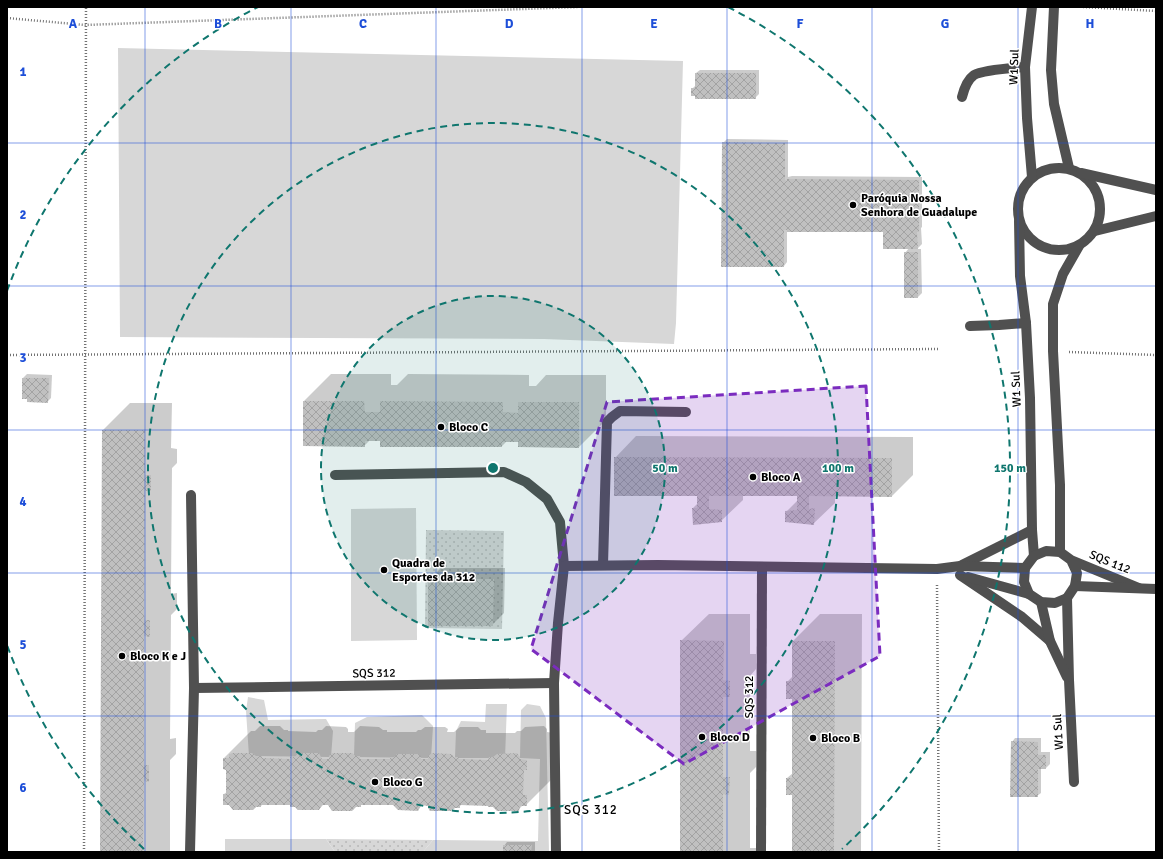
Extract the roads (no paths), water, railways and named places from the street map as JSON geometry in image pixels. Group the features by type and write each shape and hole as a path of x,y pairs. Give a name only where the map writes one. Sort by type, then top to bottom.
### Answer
{"street":[{"name":"W1 Sul","path":"1032,7 1025,67 1027,118 1032,177"},
{"path":"1054,7 1051,70 1054,104 1069,168"},
{"path":"962,97 966,85 974,76 992,71 1025,67"},
{"path":"1079,246 1065,250 1050,250 1036,245 1026,235 1019,222 1017,205 1022,190 1032,177 1043,170 1056,167 1069,168 1081,173 1156,190"},
{"path":"1081,173 1096,189 1101,210 1095,231"},
{"path":"1060,552 1060,484 1053,351 1053,304 1063,274 1079,246 1095,231 1156,216"},
{"name":"W1 Sul","path":"1019,222 1020,276 1026,323 1030,398 1032,530 1034,556"},
{"path":"970,326 999,326 1026,323"},
{"path":"603,565 607,422 620,411 686,412"},
{"path":"335,475 504,472 526,482 547,499 560,522 564,566 554,683 556,852"},
{"path":"190,852 194,688 191,496"},
{"path":"960,570 1032,530"},
{"path":"960,570 1030,594 1041,602 1055,603 1067,598 1075,586 1077,573 1071,560 1060,552 1046,551 1034,556 1025,568 1024,582 1030,594"},
{"name":"SQS 112","path":"1071,560 1139,588"},
{"path":"564,566 666,565 960,570 1025,568"},
{"name":"SQS 312","path":"761,852 762,567"},
{"path":"960,570 1022,617 1050,641"},
{"name":"SQS 112","path":"1075,586 1156,589"},
{"name":"W1 Sul","path":"1067,598 1074,782"},
{"name":"W1 Sul","path":"1041,602 1050,641 1069,680"},
{"name":"SQS 312","path":"194,688 554,683"}],"place":[{"name":"Paróquia Nossa Senhora de Guadalupe","path":"853,205"},
{"name":"Bloco C","path":"441,427"},
{"name":"Bloco A","path":"753,477"},
{"name":"Quadra de Esportes da 312","path":"384,570"},
{"name":"Bloco K e J","path":"122,656"},
{"name":"Bloco D","path":"702,737"},
{"name":"Bloco B","path":"813,738"},
{"name":"Bloco G","path":"375,782"}],"district":[{"name":"SQS 312","path":"591,809"}]}
